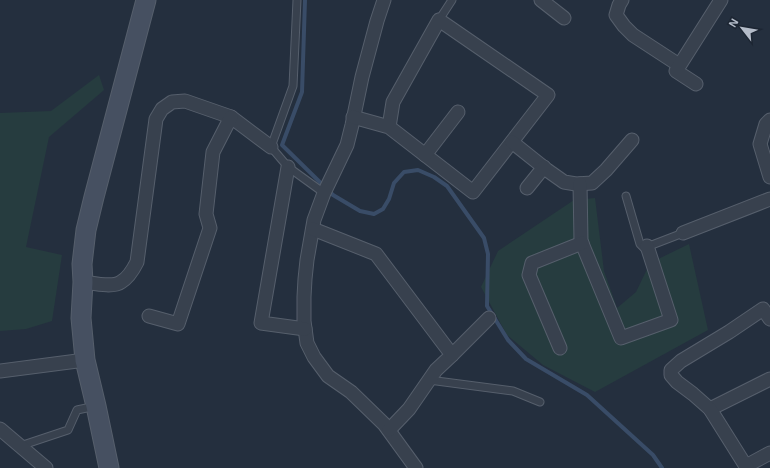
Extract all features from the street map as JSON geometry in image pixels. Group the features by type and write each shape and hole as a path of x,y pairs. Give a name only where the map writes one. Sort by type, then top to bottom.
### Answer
{"street":[{"path":"109,468 85,360 81,318 83,282 82,264 86,230 146,0"},
{"path":"384,0 362,77 347,145 324,193 314,220 305,279 305,329 307,343 314,357 328,376 351,392 384,424 416,468"},
{"path":"541,0 560,9"},
{"path":"622,0 616,15 624,26 633,35 679,64"},
{"path":"696,84 676,70 721,0"},
{"path":"354,117 389,128 473,192 548,95 440,20 393,102 389,128"},
{"path":"83,282 109,285 120,283 131,273 137,262 156,119 162,109 172,102 185,101 231,117 270,147"},
{"path":"425,155 458,112"},
{"path":"149,316 178,324 210,228 206,214 213,152 231,117"},
{"path":"770,120 766,124 760,144 770,177"},
{"path":"512,142 564,182 580,184 592,183 606,170 632,140"},
{"path":"288,167 261,323 305,329"},
{"path":"527,188 544,167"},
{"path":"580,184 582,243 621,338 671,320 647,246"},
{"path":"684,233 770,199"},
{"path":"313,229 376,254 452,355"},
{"path":"560,348 529,275 532,263 582,243"},
{"path":"770,319 763,309 729,332 681,361 671,370 671,376 676,382 710,409 746,467 770,454"},
{"path":"389,430 409,409 436,370 489,318"},
{"path":"0,371 85,360"},
{"path":"710,409 770,379"},
{"path":"0,429 46,468"}],"lane":[{"path":"297,0 293,86 270,147 288,167 324,193"},
{"path":"440,20 452,0"},
{"path":"626,196 640,244 644,248 684,233"},
{"path":"429,380 513,391 540,402"},
{"path":"20,446 68,430 77,410 96,406"}],"green space":[{"path":"99,75 104,90 49,137 26,247 62,255 52,321 26,329 0,331 0,113 51,111"},
{"path":"595,198 604,271 617,308 636,292 650,263 689,244 708,330 595,392 543,365 507,335 481,287 498,251 574,200"}],"waterway":[{"path":"305,0 302,92 282,145 333,195 360,211 374,214 383,209 389,199 394,183 404,172 418,170 434,177 447,186 484,238 488,254 487,306 508,340 526,359 587,395 653,455 662,468"}]}
